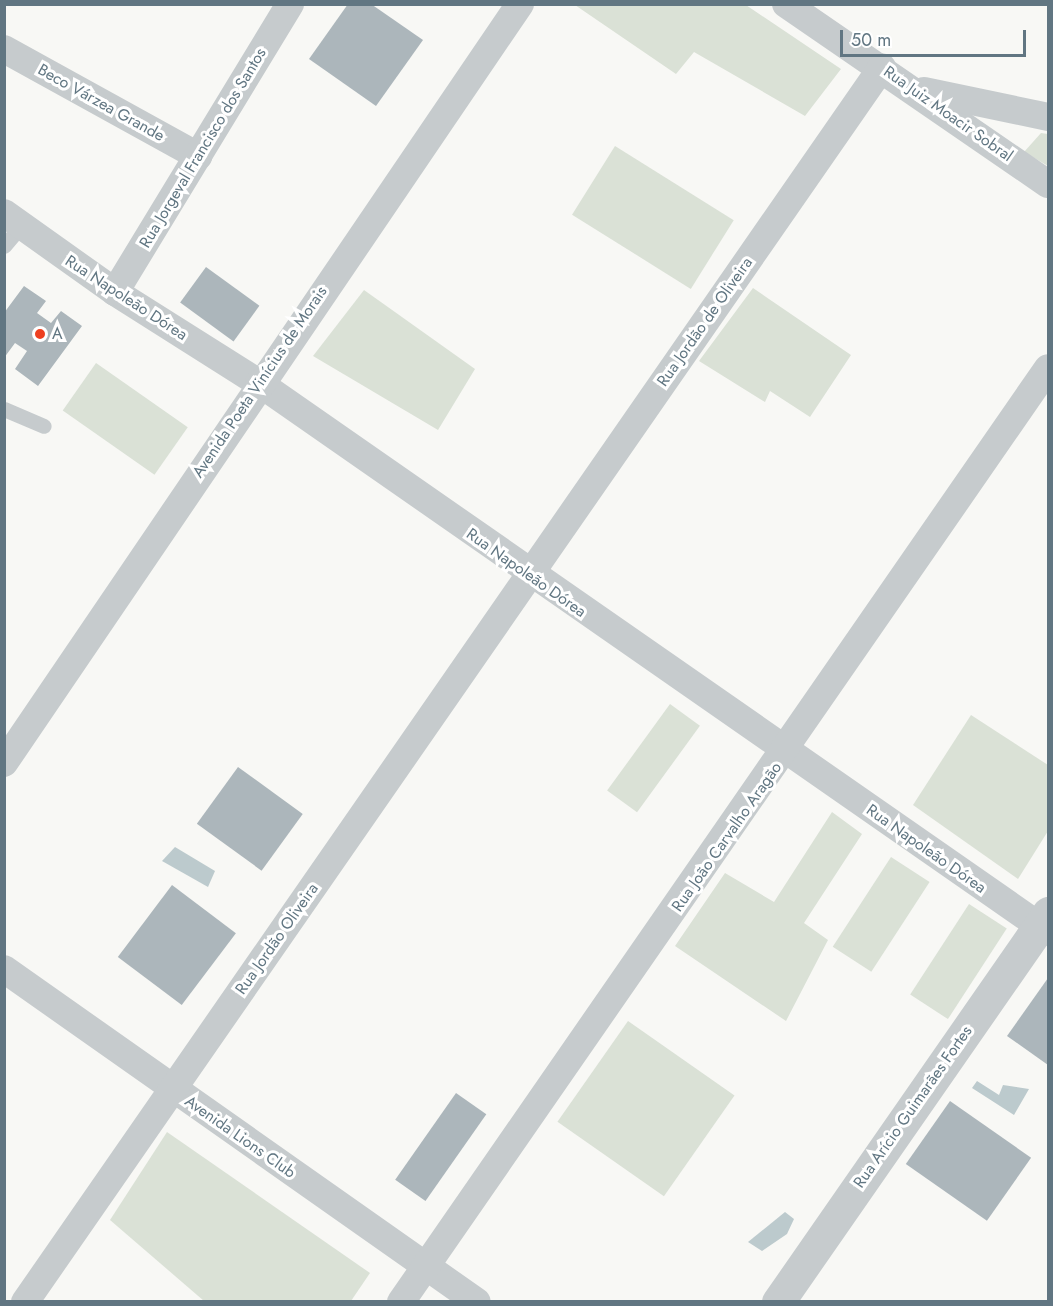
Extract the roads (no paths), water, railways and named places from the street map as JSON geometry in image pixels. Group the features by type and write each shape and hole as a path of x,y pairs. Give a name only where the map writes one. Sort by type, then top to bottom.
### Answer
{"street":[{"name":"Rua Jorgeval Francisco dos Santos","path":"115,292 290,4"},
{"name":"Avenida Poeta Vinícius de Morais","path":"4,763 259,383 520,4"},
{"name":"Rua Juiz Moacir Sobral","path":"786,4 913,88 1048,184"},
{"name":"Beco Várzea Grande","path":"4,49 198,156"},
{"name":"Rua Jordão de Oliveira","path":"529,576 882,67"},
{"path":"913,88 1048,119"},
{"path":"1016,161 1021,133 1048,119"},
{"name":"Rua Napoleão Dórea","path":"9,229 115,292 259,383 529,576 1045,924"},
{"name":"Rua João Carvalho Aragão","path":"401,1302 787,752 1048,368"},
{"name":"Rua Jordão Oliveira","path":"25,1302 529,576"},
{"name":"Rua Arício Guimarães Fortes","path":"778,1302 1045,924"},
{"name":"Avenida Lions Club","path":"4,969 172,1090 477,1302"}],"lane":[{"path":"4,409 44,426"}],"place":[{"name":"A","path":"40,334"}]}
